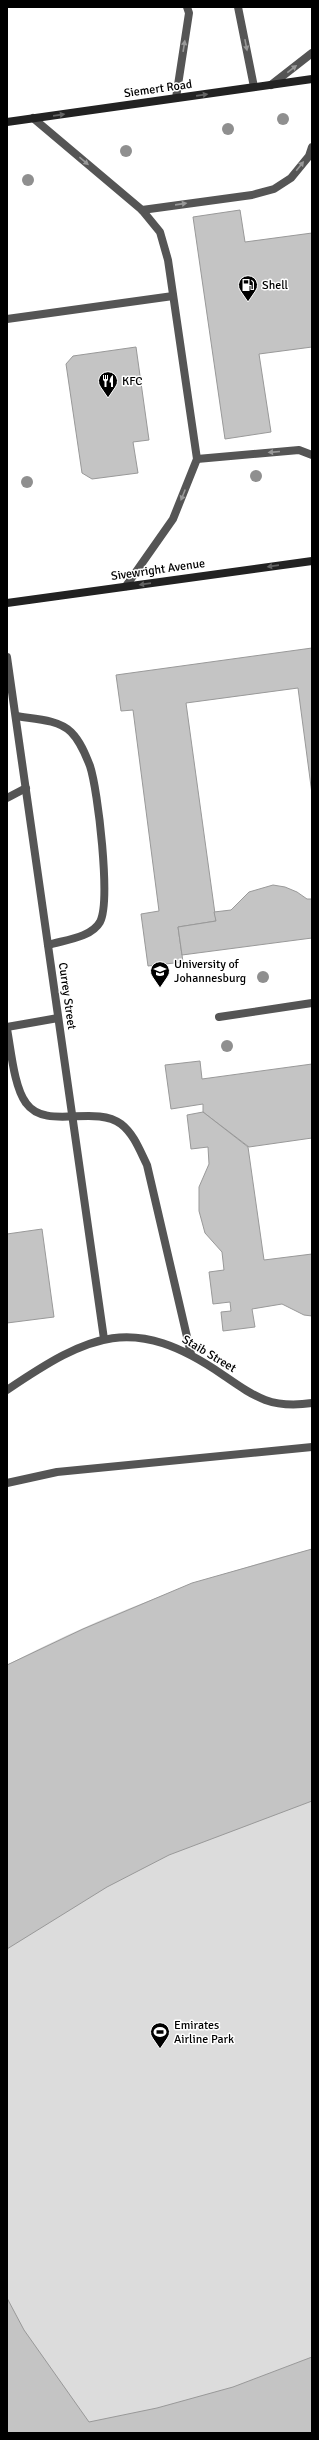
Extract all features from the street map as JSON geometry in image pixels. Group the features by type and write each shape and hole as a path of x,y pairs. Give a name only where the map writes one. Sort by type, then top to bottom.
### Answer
{"main road":[{"name":"Siemert Road","path":"7,122 312,79"},
{"name":"Sivewright Avenue","path":"7,603 312,561"}],"street":[{"path":"176,98 189,13 188,7"},
{"path":"238,7 254,87"},
{"path":"271,85 312,53"},
{"path":"33,118 142,210 160,232 168,260 197,459 173,518 126,586"},
{"path":"142,210 252,195 274,189 291,178 309,156 312,147"},
{"path":"7,319 173,296"},
{"path":"197,459 299,450 312,455"},
{"name":"Currey Street","path":"7,657 104,1339"},
{"path":"16,716 53,722 70,730 82,745 90,767 105,868 104,902 100,922 93,930 81,936 48,945"},
{"path":"7,798 26,788"},
{"path":"219,1016 312,1003"},
{"path":"58,1018 7,1028 20,1089 26,1103 37,1112 51,1117 100,1116 112,1119 122,1125 135,1141 147,1165 191,1354"},
{"name":"Staib Street","path":"7,1390 72,1350 104,1339 131,1337 163,1342 191,1354 252,1395 265,1401 293,1406 312,1403"},
{"path":"7,1483 57,1472 312,1447"}],"shaded area":[{"name":"Emirates Airline Park","path":"312,1549 312,2433 7,2433 7,1665 80,1629 156,1598 234,1571"}],"building":[{"path":"240,210 245,242 312,233 312,347 259,354 271,432 225,439 193,217"},
{"path":"136,347 149,440 133,442 138,473 92,479 82,473 66,364 73,356"},
{"path":"312,648 312,794 298,688 186,703 216,921 178,927 183,962 148,966 141,914 159,911 133,710 121,711 116,675"},
{"path":"273,885 285,887 297,892 307,899 312,899 312,938 182,955 178,927 216,921 214,912 231,910 249,892"},
{"path":"200,1061 202,1079 312,1064 312,1138 249,1147 203,1112 203,1104 171,1109 165,1065"},
{"path":"203,1112 248,1147 264,1260 312,1254 312,1316 304,1315 282,1304 252,1309 255,1327 223,1331 221,1312 231,1311 230,1302 213,1304 209,1272 224,1270 222,1252 205,1233 199,1211 199,1187 209,1164 208,1147 191,1149 187,1115"},
{"path":"42,1229 54,1317 7,1323 7,1234"},
{"path":"312,1549 312,1801 169,1855 107,1887 7,1949 7,1665 83,1629 192,1583"},
{"path":"7,2298 24,2330 89,2422 157,2408 233,2387 312,2357 312,2433 7,2433"}],"place":[{"name":"Shell","path":"248,302"},
{"name":"KFC","path":"108,398"},
{"name":"University of Johannesburg","path":"160,988"},
{"name":"Emirates Airline Park","path":"160,2049"}]}
